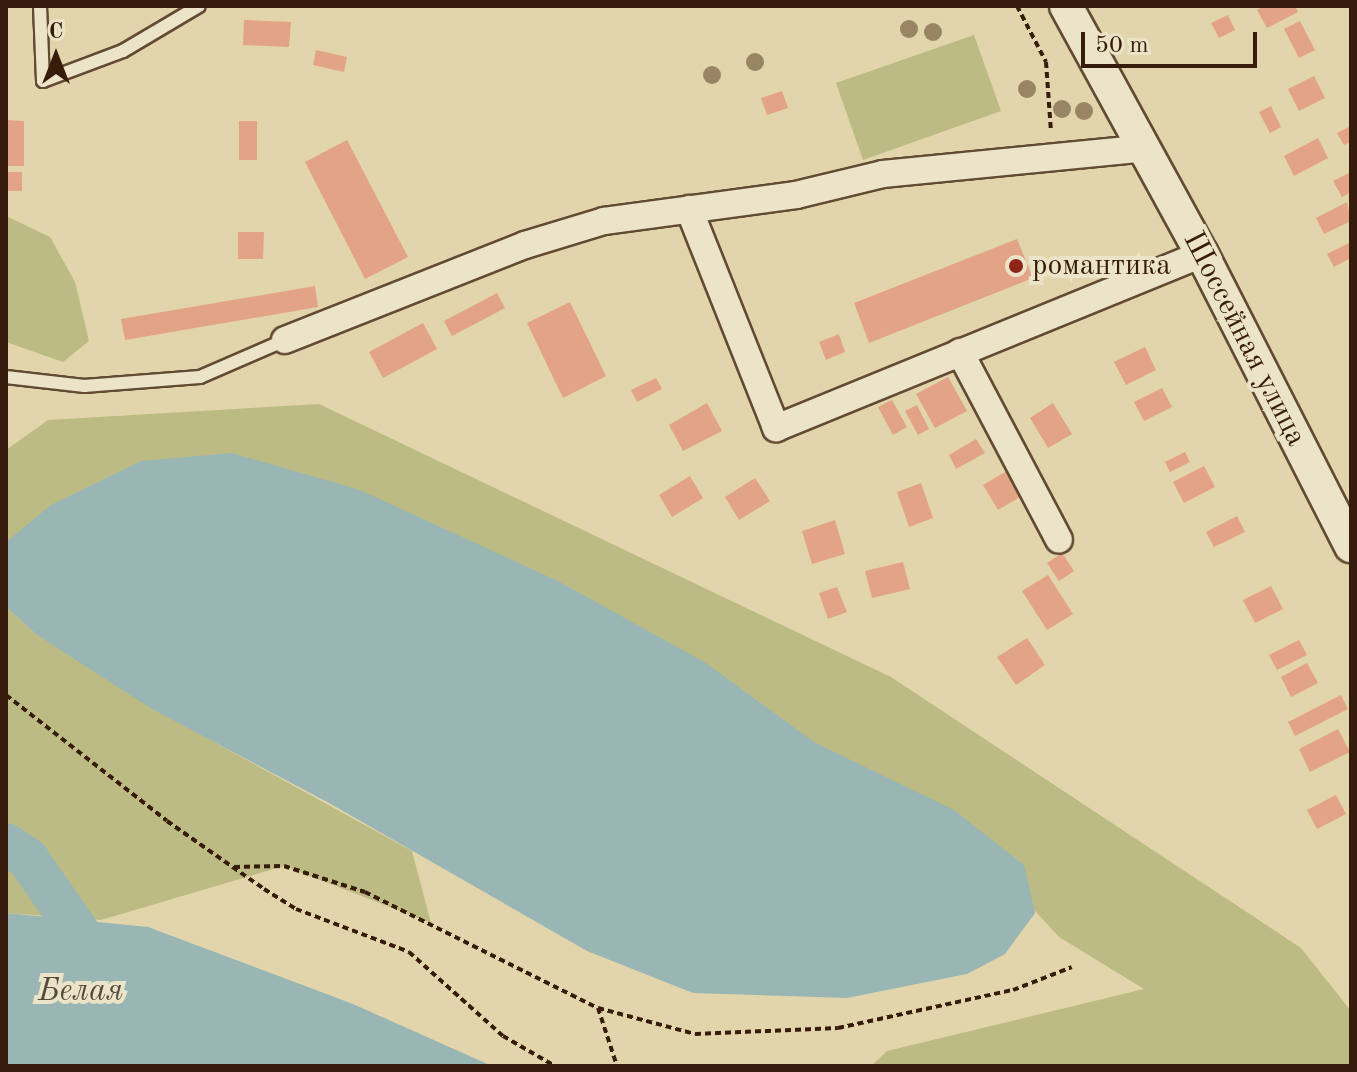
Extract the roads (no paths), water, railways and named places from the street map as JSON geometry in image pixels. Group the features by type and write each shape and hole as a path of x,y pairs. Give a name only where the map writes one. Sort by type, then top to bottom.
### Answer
{"street":[{"name":"Шоссейная улица","path":"1066,6 1140,149 1202,254 1351,546"},
{"path":"285,340 525,245 604,221 796,195 883,174 1140,149"},
{"path":"689,209 776,428 1202,254"},
{"path":"960,352 1059,540"}],"lane":[{"path":"40,6 43,81 123,51 199,6"},
{"path":"6,377 84,386 200,377 285,340"}],"water":[{"path":"232,453 360,490 558,581 706,663 814,742 954,810 1024,865 1035,913 1005,954 967,974 847,998 693,993 587,951 329,803 152,709 37,635 6,607 6,542 51,505 141,461"},
{"name":"Белая","path":"6,913 148,927 353,1004 492,1066 6,1066"}],"waterway":[{"name":"Белая","path":"6,844 28,859 96,957 131,1066"}],"place":[{"name":"романтика","path":"1016,266"}]}
